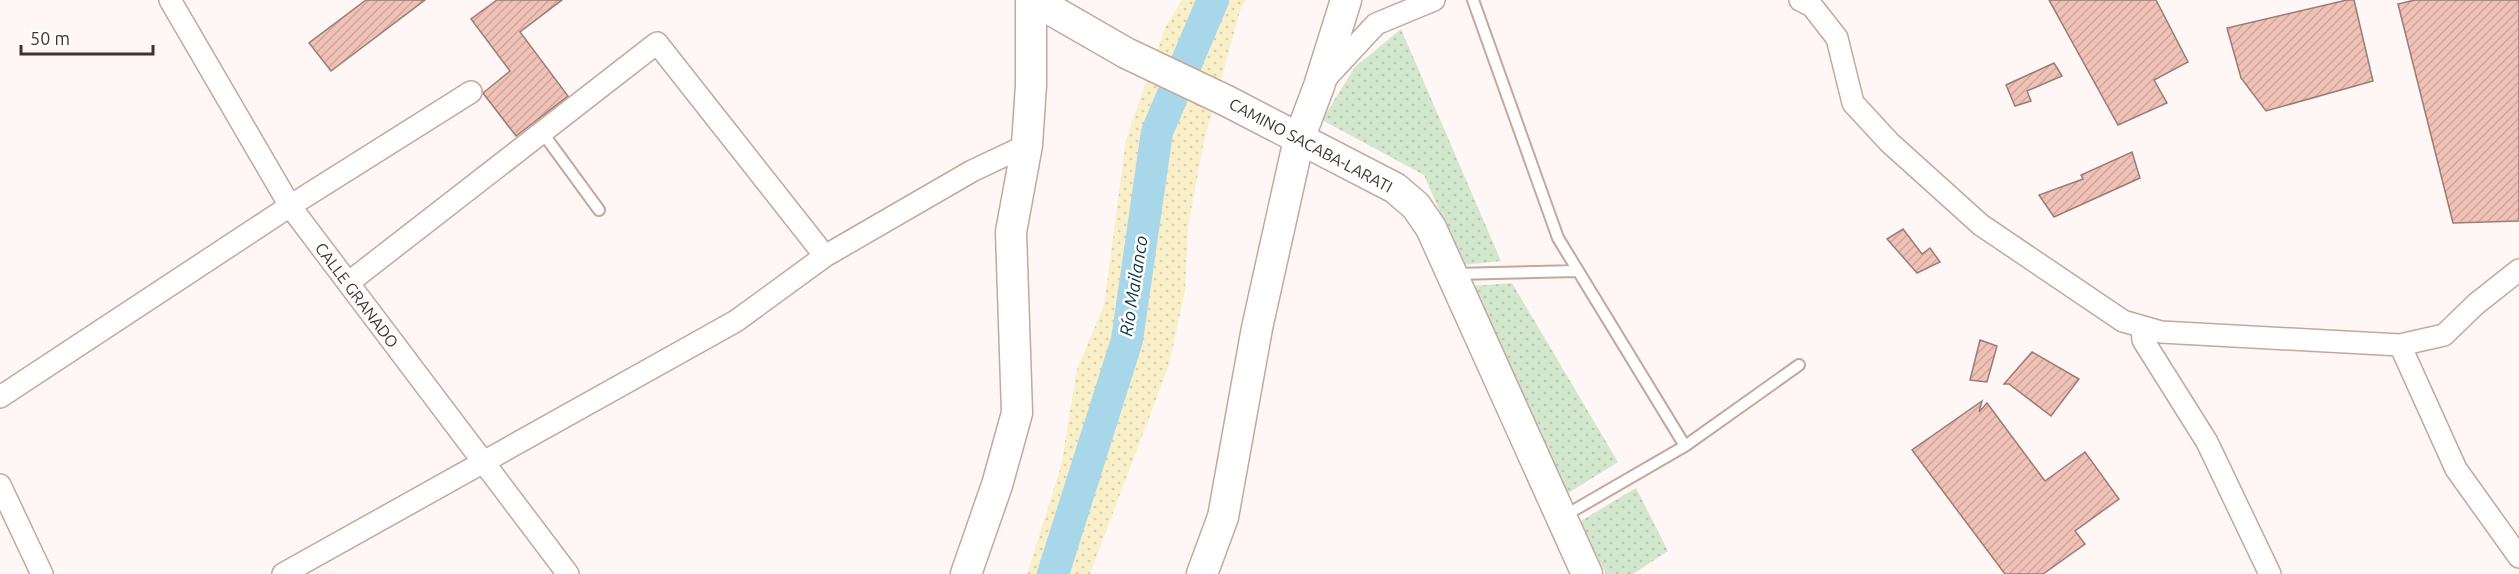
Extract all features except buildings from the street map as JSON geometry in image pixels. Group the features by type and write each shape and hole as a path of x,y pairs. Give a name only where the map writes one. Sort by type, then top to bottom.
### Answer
{"street":[{"name":"CALLE GRANADO","path":"170,0 290,206 568,574"},
{"path":"966,574 997,486 1017,413 1011,232 1027,145 1033,0"},
{"name":"CAMINO SACABA-LARATI","path":"1033,0 1126,54 1227,101 1395,188 1416,206 1431,228 1587,574"},
{"path":"1202,574 1223,518 1257,328 1299,139 1319,86 1346,0"},
{"path":"1319,86 1376,24 1434,0"},
{"path":"1800,0 1812,6 1837,38 1852,103 1890,143 1981,225 2123,321 2161,332 2400,345 2444,335 2476,304 2519,270"},
{"path":"348,283 657,43 825,256"},
{"path":"0,397 290,206 471,92"},
{"path":"283,574 736,321 825,256 972,171 1027,145"},
{"path":"2142,328 2143,340 2207,442 2270,574"},
{"path":"2400,345 2456,469 2519,557"},
{"path":"0,485 42,574"}],"lane":[{"path":"1473,0 1558,238 1685,446"},
{"path":"542,132 599,210"},
{"path":"1452,274 1577,271"},
{"path":"1561,518 1685,446 1799,365"}],"green space":[{"path":"1401,29 1501,261 1463,265 1424,175 1322,120 1355,67"},
{"path":"1512,283 1618,462 1565,495 1472,286"},
{"path":"1636,488 1668,551 1633,574 1606,574 1579,522"}],"sand":[{"path":"1182,0 1246,0 1240,11 1204,141 1188,227 1185,291 1169,365 1090,574 1027,574 1061,466 1077,369 1104,305 1126,140 1165,28"}],"waterway":[{"name":"Río Mailanco","path":"1053,574 1127,340 1157,132 1213,0"}]}
